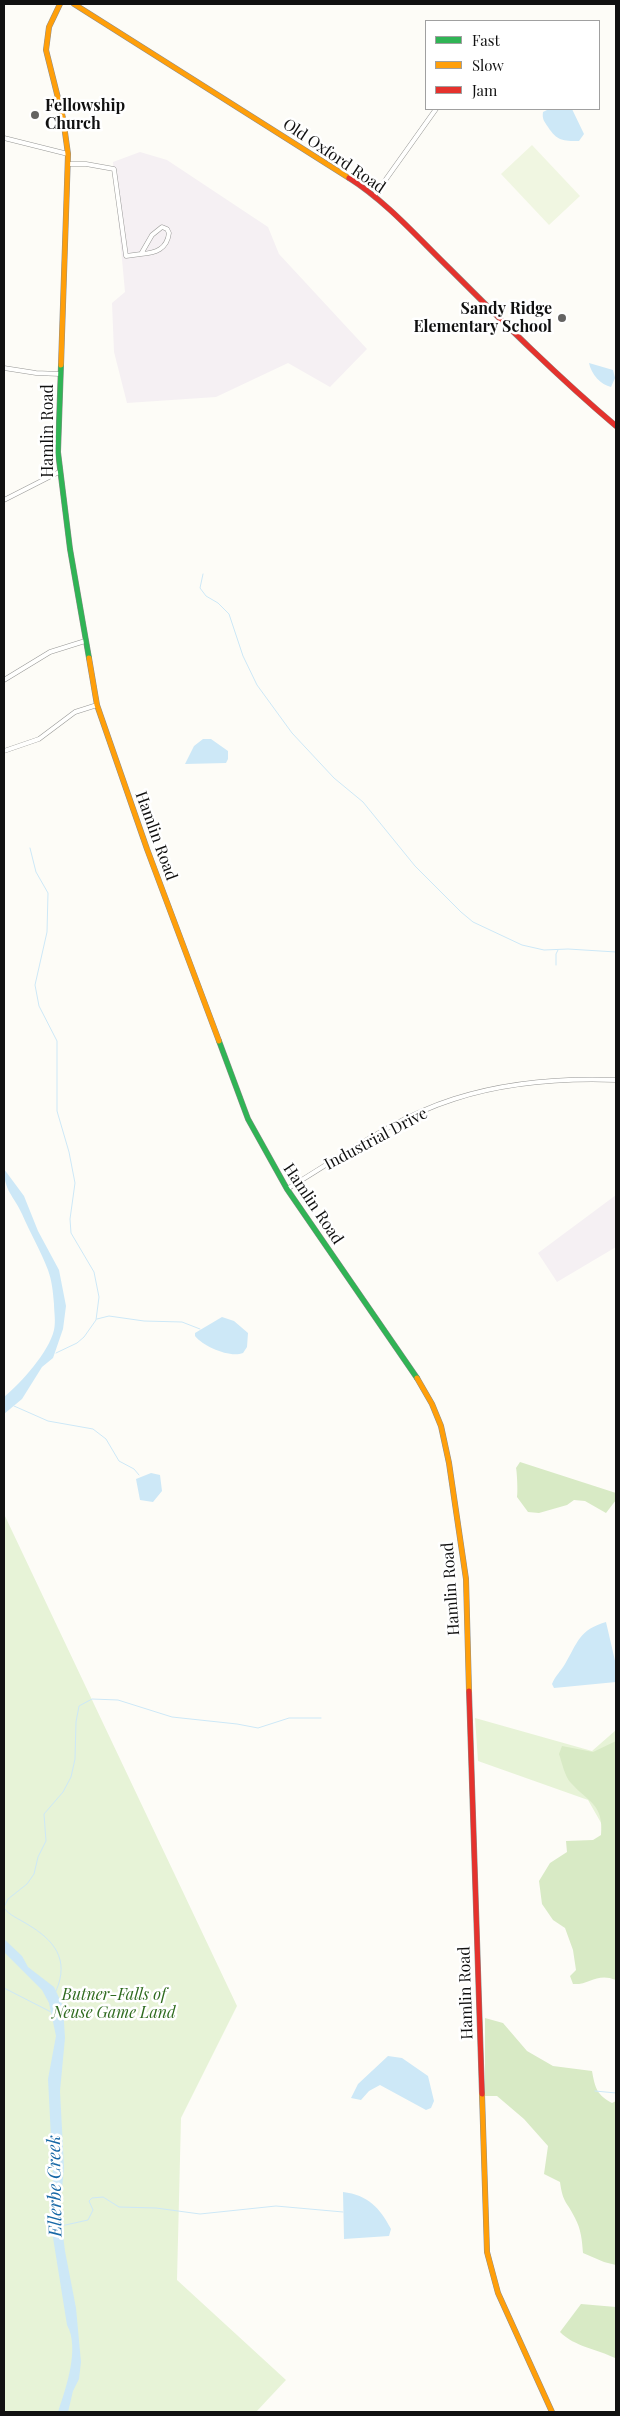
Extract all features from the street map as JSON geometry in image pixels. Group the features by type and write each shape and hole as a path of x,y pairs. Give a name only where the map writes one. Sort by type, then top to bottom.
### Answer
{"street":[{"name":"Hamlin Road","path":"60,4 49,27 46,50 63,118 68,154 58,426 59,472 85,641 97,705 132,809 236,1091 260,1145 287,1189 414,1373 437,1414 446,1447 466,1579 487,2252 497,2288 541,2383 552,2412"},
{"name":"Old Oxford Road","path":"74,4 147,52 329,164 374,196 566,384 616,426"},
{"path":"374,196 435,110"},
{"path":"4,138 68,154"},
{"path":"68,164 86,164 114,169 126,256 141,254 159,251 169,236 168,229 159,228 141,254"},
{"path":"4,368 36,373 60,374"},
{"path":"4,500 59,472"},
{"path":"4,680 50,652 85,641"},
{"path":"4,751 39,740 75,712 97,705"},
{"name":"Industrial Drive","path":"287,1189 390,1127 454,1099 507,1086 550,1080 616,1080"}],"shaded area":[{"path":"140,152 167,160 268,227 279,254 367,349 330,387 288,363 216,397 127,403 114,352 112,303 125,292 113,162"},
{"path":"616,1195 616,1247 557,1282 538,1253"}],"green space":[{"path":"532,145 580,196 549,225 501,174"},
{"path":"520,1462 616,1493 616,1500 606,1513 585,1501 574,1500 567,1505 539,1513 528,1512 517,1497 516,1468"},
{"name":"Butner-Falls of Neuse Game Land","path":"4,1514 237,2006 181,2118 177,2280 286,2380 256,2412 4,2412"},
{"path":"475,1718 592,1751 616,1730 616,1849 588,1800 478,1761"},
{"path":"616,1741 616,1980 604,1977 573,1984 570,1976 576,1970 573,1950 565,1928 553,1920 542,1904 539,1881 550,1863 567,1852 566,1841 593,1840 601,1835 601,1825 600,1816 594,1804 569,1780 559,1754 562,1746 593,1752"},
{"path":"485,2018 503,2023 527,2051 553,2066 592,2071 600,2094 612,2103 616,2101 616,2265 583,2253 579,2226 564,2199 560,2182 544,2174 548,2146 524,2119 497,2096 485,2096"},
{"path":"581,2304 616,2307 616,2362 615,2358 572,2341 560,2332"}],"water":[{"path":"547,110 572,110 584,134 579,141 558,138 547,125 543,118 543,112"},
{"path":"589,363 613,370 615,378 611,387 597,378"},
{"path":"203,739 211,739 228,751 226,763 185,764 194,746"},
{"path":"4,1169 24,1196 38,1231 59,1270 66,1306 63,1329 53,1358 42,1367 22,1399 4,1414 4,1397 26,1375 46,1348 54,1330 55,1320 53,1291 48,1270 8,1188 4,1177"},
{"path":"222,1317 234,1321 248,1333 247,1347 243,1353 224,1353 204,1344 195,1336 195,1333"},
{"path":"151,1473 160,1475 162,1491 153,1502 140,1500 136,1479"},
{"path":"606,1622 616,1665 616,1682 554,1688 553,1681 580,1638 590,1629"},
{"name":"Ellerbe Creek","path":"4,1939 22,1956 28,1967 54,1987 63,2006 65,2038 60,2091 64,2167 60,2211 65,2251 76,2308 81,2362 79,2379 73,2391 68,2412 58,2412 65,2392 72,2356 71,2334 67,2325 51,2225 53,2177 48,2079 56,2036 49,2003 42,1990 4,1952"},
{"path":"388,2056 402,2058 428,2076 434,2101 431,2108 426,2110 380,2085 369,2091 361,2100 351,2098 358,2084"},
{"path":"343,2192 366,2199 378,2209 391,2229 389,2236 344,2239"}],"waterway":[{"path":"203,574 200,588 206,596 218,603 229,614 243,656 257,685 292,733 334,778 363,802 415,866 461,912 473,922 522,945 544,950 568,949 616,952"},
{"path":"30,848 36,872 48,893 47,932 35,985 39,1006 57,1041 57,1111 69,1152 75,1183 70,1219 71,1233 94,1272 99,1297 96,1320 84,1337 77,1343 56,1353"},
{"path":"556,965 558,950"},
{"path":"97,1319 109,1316 144,1321 182,1322 200,1329"},
{"path":"14,1406 48,1421 93,1429 106,1439 119,1461 134,1469 139,1475"},
{"path":"4,1907 8,1899 27,1884 34,1874 38,1857 46,1841 44,1814 63,1792 71,1777 75,1759 76,1722 79,1706 92,1699 118,1700 172,1717 258,1728 289,1718 321,1718"},
{"path":"4,1908 11,1915 37,1930 57,1951 61,1969 56,1991"},
{"path":"4,1988 51,2012"},
{"path":"595,2091 616,2093"},
{"name":"Ellerbe Creek","path":"61,2226 88,2220 93,2210 89,2201 92,2198 103,2197 119,2207 156,2208 200,2214 276,2206 343,2212"}],"traffic: fast":[{"path":"61,365 58,452 70,549 89,658"},
{"path":"219,1041 248,1119 287,1189 417,1378"}],"traffic: slow":[{"path":"60,4 49,27 46,50 63,118 68,154 61,365"},
{"path":"74,4 349,178"},
{"path":"89,658 97,705 147,849 219,1041"},
{"path":"417,1378 432,1404 441,1426 449,1463 466,1579 469,1691"},
{"path":"482,2094 487,2252 498,2293 552,2412"}],"traffic: jam":[{"path":"349,178 389,209 532,349 616,426"},
{"path":"469,1691 482,2094"}],"place":[{"name":"Fellowship Church","path":"35,115"},
{"name":"Sandy Ridge Elementary School","path":"562,318"}]}
